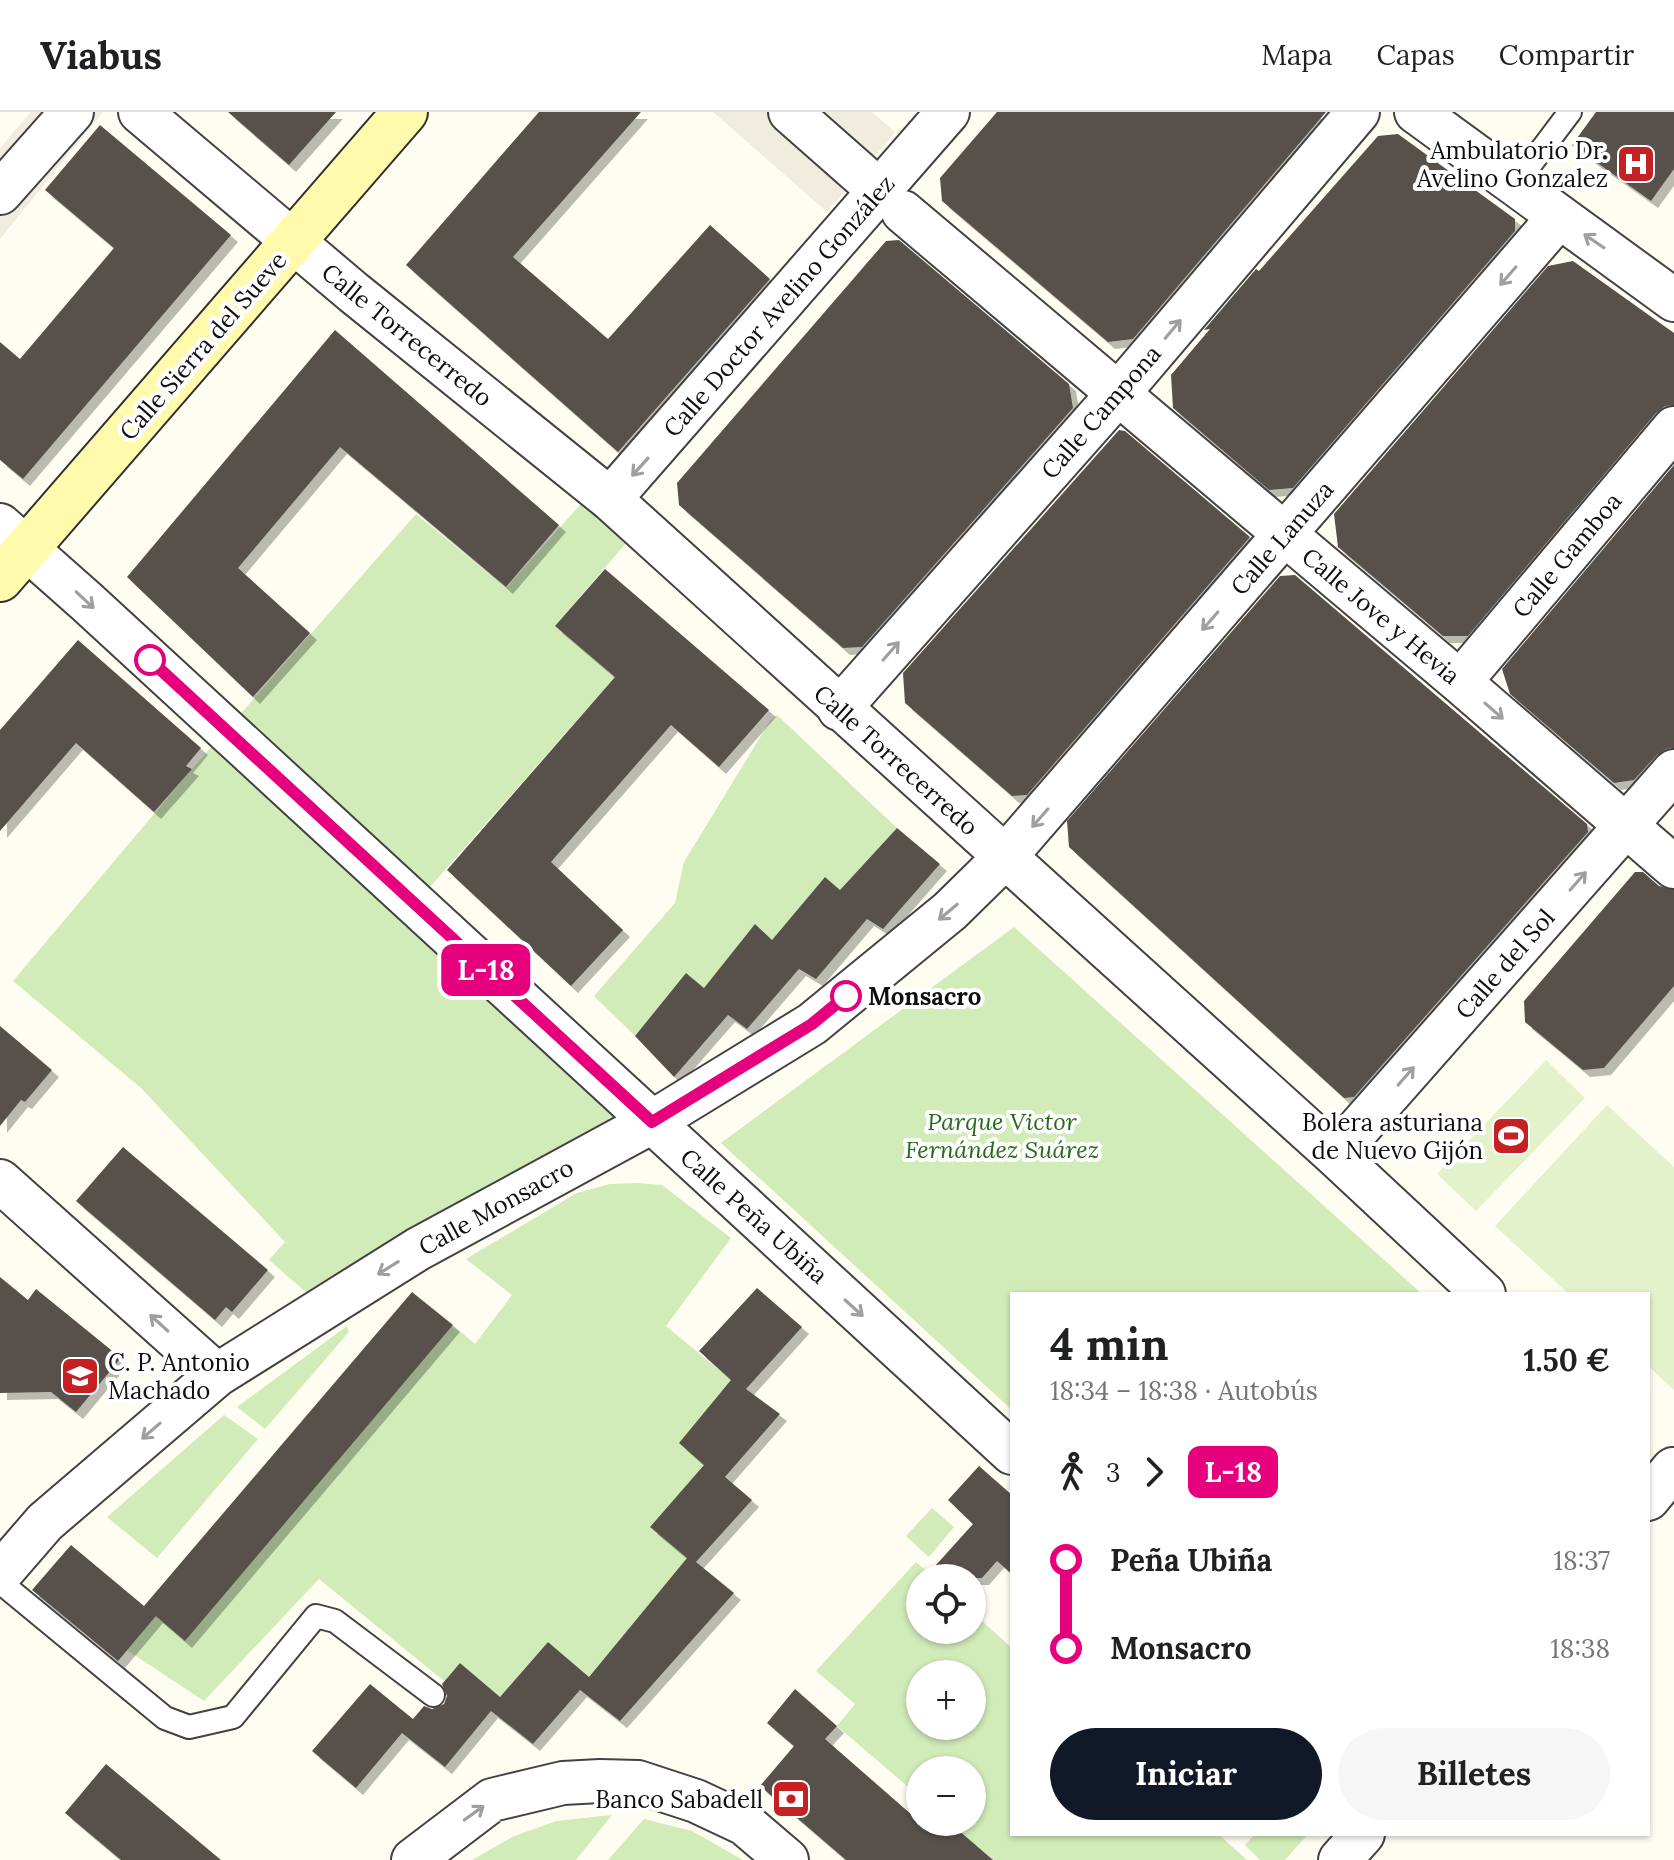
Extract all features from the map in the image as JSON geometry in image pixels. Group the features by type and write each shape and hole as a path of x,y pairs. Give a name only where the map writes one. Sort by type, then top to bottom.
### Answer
{"street":[{"path":"0,193 72,112"},
{"name":"Calle Torrecerredo","path":"140,112 353,292 610,499 1335,1155 1482,1292"},
{"name":"Calle Sierra del Sueve","path":"9,551 295,241 405,112"},
{"path":"790,112 866,179"},
{"name":"Calle Doctor Avelino González","path":"610,499 948,112"},
{"name":"Calle Campona","path":"839,709 1117,395 1358,112"},
{"path":"1416,112 1559,217 1665,283"},
{"name":"Calle Jove y Hevia","path":"903,212 1460,682 1674,867"},
{"name":"Calle Lanuza","path":"1004,858 1559,217"},
{"name":"Calle Gamboa","path":"1460,682 1674,428"},
{"name":"Calle Peña Ubiña","path":"9,551 652,1122 1010,1451"},
{"name":"Calle del Sol","path":"1335,1155 1674,771"},
{"name":"Calle Monsacro","path":"0,1574 45,1522 217,1375 418,1249 652,1122 812,1024 950,911 1004,858"},
{"path":"0,1181 217,1375"},
{"path":"1650,1448 1674,1469 1650,1497"},
{"path":"413,1860 492,1800 563,1783 600,1781 638,1782 696,1801 745,1824 787,1860"},
{"path":"1340,1860 1361,1836"}],"lane":[{"path":"1515,185 1570,112"},
{"path":"0,1582 165,1718 189,1727 233,1717 316,1616 335,1621 433,1695"}],"green space":[{"path":"595,488 640,527 555,626 615,677 415,904 651,1122 323,1307 269,1260 285,1242 141,1088 13,981 192,769 416,514 506,588"},
{"path":"777,715 897,828 840,890 825,877 772,940 755,925 704,988 686,973 635,1036 594,996 675,903 684,862 770,721"},
{"name":"Parque Victor Fernández Suárez","path":"1014,927 1420,1292 1010,1292 1010,1408 721,1143"},
{"name":"Bolera asturiana de Nuevo Gijón","path":"1546,1060 1585,1098 1476,1211 1437,1174"},
{"path":"1607,1105 1674,1167 1674,1390 1650,1368 1650,1292 1567,1292 1495,1226"},
{"path":"610,1184 662,1185 731,1238 666,1326 731,1380 704,1465 650,1527 687,1558 589,1677 548,1642 500,1697 460,1663 444,1681 319,1579 204,1701 127,1650 156,1616 453,1325 475,1344 512,1295 466,1259 577,1193"},
{"path":"347,1326 349,1332 265,1429 237,1407"},
{"path":"224,1415 258,1439 157,1558 107,1517"},
{"path":"932,1508 954,1527 929,1557 906,1536"},
{"path":"906,1573 906,1644 986,1644 986,1625 1010,1646 1010,1836 1220,1836 1247,1860 993,1860 965,1836 986,1836 986,1756 906,1756 906,1785 837,1726 855,1704 816,1671"},
{"path":"612,1815 576,1860 472,1860 512,1837 556,1821"},
{"path":"644,1819 692,1831 743,1860 608,1860"},
{"path":"1253,1836 1306,1836 1285,1860 1260,1860 1245,1845"}],"shaded area":[{"path":"31,112 103,112 0,239 0,148"},
{"path":"713,112 872,112 895,132 827,212"}],"building":[{"path":"228,112 336,112 289,165"},
{"path":"539,112 641,112 513,257 608,339 710,225 770,279 618,452 406,265"},
{"path":"997,112 1326,112 1133,339 1108,342 942,201 940,178"},
{"name":"Ambulatorio Dr. Avelino Gonzalez","path":"1596,112 1674,112 1674,169 1651,201 1572,145"},
{"path":"100,125 231,235 23,479 0,460 0,342 20,359 114,248 45,190"},
{"path":"1398,134 1515,219 1515,231 1293,488 1269,490 1173,408 1171,375 1210,329 1204,330 1256,269 1259,271 1378,136"},
{"path":"899,240 1069,384 1073,408 862,647 843,648 679,505 677,483 886,241"},
{"path":"1573,261 1674,333 1674,405 1665,406 1656,413 1468,636 1443,636 1338,547 1334,514 1548,266"},
{"path":"335,330 559,525 506,587 340,447 238,568 310,633 253,697 127,577"},
{"path":"1119,430 1125,431 1250,537 1027,795 1012,796 905,703 903,673"},
{"path":"1674,465 1674,748 1657,755 1634,780 1614,783 1510,694 1502,669"},
{"path":"605,569 769,710 719,767 671,725 551,862 623,930 571,986 447,870 615,677 555,626"},
{"path":"1295,575 1587,824 1588,832 1354,1097 1344,1098 1069,847 1067,821 1280,576"},
{"path":"78,640 201,748 186,766 192,769 154,812 76,743 0,831 0,730"},
{"path":"897,828 940,864 883,929 867,919 816,979 799,969 747,1029 728,1015 674,1077 635,1036 686,973 704,988 755,924 772,940 825,877 840,890"},
{"path":"1635,872 1643,872 1659,886 1674,890 1674,986 1604,1068 1583,1070 1525,1022 1524,1001"},
{"path":"0,1026 52,1070 0,1126"},
{"path":"123,1147 268,1270 232,1312 226,1307 215,1320 76,1201"},
{"path":"0,1277 28,1300 36,1289 121,1358 76,1412 51,1392 0,1393"},
{"path":"757,1288 802,1327 746,1389 780,1414 725,1477 752,1500 696,1562 734,1593 620,1721 580,1690 533,1744 491,1711 445,1767 402,1733 356,1788 312,1751 370,1684 413,1719 424,1706 432,1709 444,1704 447,1696 442,1684 460,1663 500,1697 548,1642 589,1677 687,1558 650,1527 704,1465 679,1443 731,1380 699,1351"},
{"path":"412,1292 453,1325 185,1641 144,1606"},
{"path":"979,1466 1010,1493 1010,1572 997,1561 986,1573 986,1564 937,1564 973,1524 948,1500"},
{"path":"71,1545 156,1616 118,1661 32,1590"},
{"path":"795,1689 837,1726 825,1739 906,1810 906,1836 965,1836 993,1860 846,1860 760,1786 794,1746 767,1723"},
{"path":"106,1764 221,1860 121,1860 65,1813"}],"bus line":[{"name":"L-18","path":"150,660 652,1122 812,1024 846,996"}],"place":[{"name":"Ambulatorio Dr. Avelino Gonzalez","path":"1636,164"},
{"name":"Monsacro","path":"846,996"},
{"name":"Bolera asturiana de Nuevo Gijón","path":"1511,1136"},
{"name":"C. P. Antonio Machado","path":"80,1376"},
{"name":"Banco Sabadell","path":"791,1799"}]}
